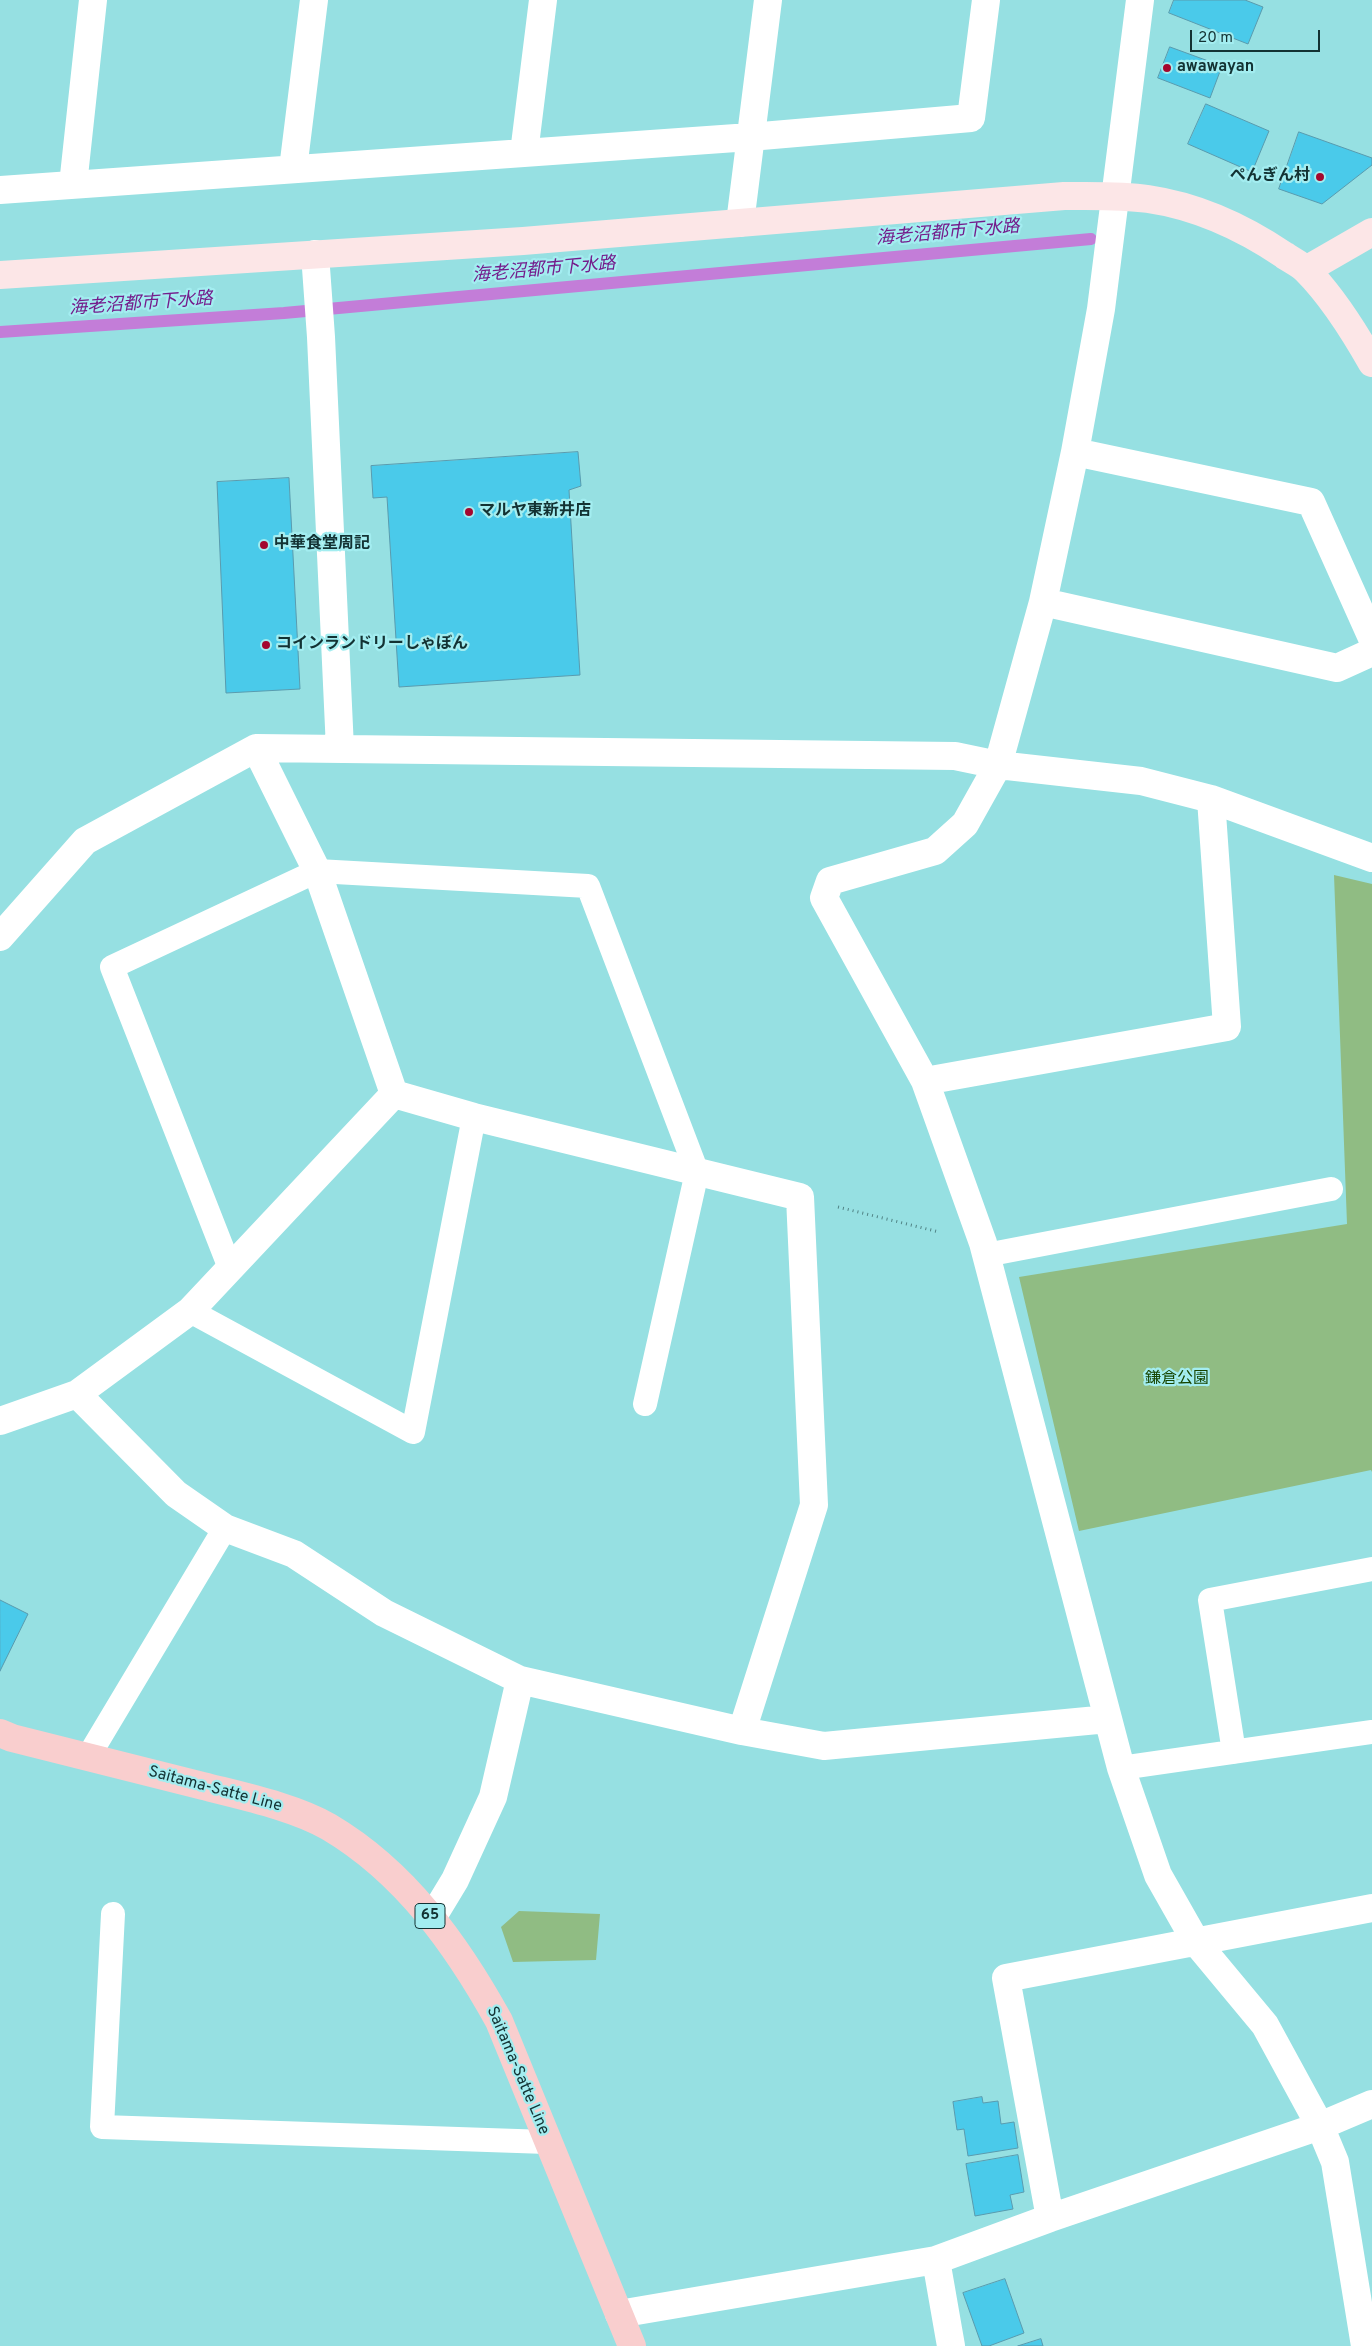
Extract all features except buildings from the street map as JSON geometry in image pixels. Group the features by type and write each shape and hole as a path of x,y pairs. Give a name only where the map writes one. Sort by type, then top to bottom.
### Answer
{"main road":[{"name":"Saitama-Satte Line","path":"0,1733 12,1738 270,1803 328,1826 366,1853 400,1881 432,1918 473,1973 499,2021 632,2346"}],"street":[{"path":"73,185 93,0"},
{"path":"293,169 314,0"},
{"path":"524,153 544,0"},
{"path":"740,223 768,0"},
{"path":"0,190 750,137 972,118 986,0"},
{"path":"1140,0 1100,309 1075,452 1043,602 998,765 966,824 935,851 830,881 824,898 925,1081 985,1249 1121,1768 1158,1875 1196,1942 1265,2024 1320,2126 1335,2162 1366,2315 1365,2346"},
{"path":"0,275 523,241 1064,196 1115,196 1148,199 1191,209 1218,219 1264,242 1306,270 1351,326 1372,363"},
{"path":"1306,270 1372,232"},
{"path":"315,254 321,337 340,749"},
{"path":"1075,452 1311,502 1372,638"},
{"path":"1043,602 1337,668 1372,652"},
{"path":"256,748 317,871 394,1094"},
{"path":"0,937 85,841 256,748 954,756 998,765 1141,781 1212,799 1372,858"},
{"path":"925,1081 1226,1027 1212,799"},
{"path":"394,1094 474,1118 800,1197 814,1505 742,1731"},
{"path":"0,1421 77,1394 190,1310 394,1094"},
{"path":"77,1394 176,1494 225,1528 294,1554 384,1613 520,1680 742,1731 824,1746 1108,1719"},
{"path":"432,1918 455,1880 493,1796 520,1680"},
{"path":"1050,2218 1006,1978 1372,1908"},
{"path":"619,2314 936,2260 1050,2218 1320,2126 1372,2104"},
{"path":"936,2260 951,2346"}],"lane":[{"path":"230,1268 112,967 317,871 588,886 696,1172 645,1404"},
{"path":"190,1310 413,1432 474,1118"},
{"path":"985,1249 1331,1189"},
{"path":"88,1757 225,1528"},
{"path":"1234,1752 1210,1600 1372,1569"},
{"path":"1121,1768 1372,1732"},
{"path":"113,1914 102,2127 547,2142"}],"path":[{"path":"800,1197 985,1249"}],"green space":[{"name":"鎌倉公園","path":"1334,875 1372,884 1372,1472 1371,1470 1079,1531 1019,1277 1347,1224"},
{"path":"519,1911 600,1914 596,1960 513,1962 501,1927"}],"waterway":[{"name":"海老沼都市下水路","path":"0,332 284,313 1091,239"}],"place":[{"name":"awawayan","path":"1167,68"},
{"name":"ぺんぎん村","path":"1320,177"},
{"name":"マルヤ東新井店","path":"469,512"},
{"name":"中華食堂周記","path":"264,545"},
{"name":"コインランドリーしゃぼん","path":"266,645"}]}
